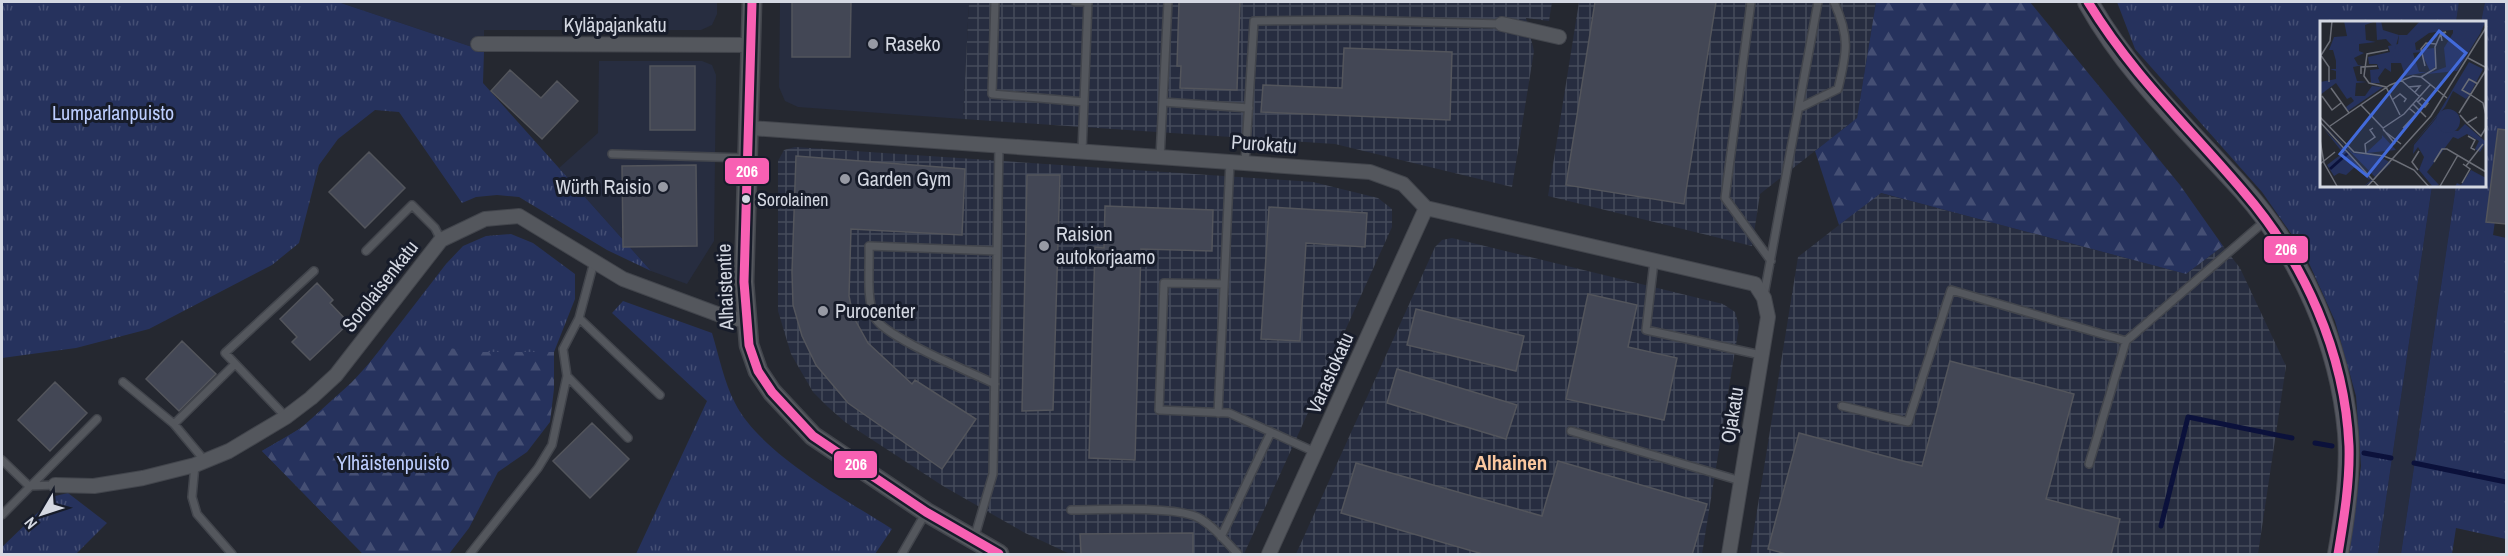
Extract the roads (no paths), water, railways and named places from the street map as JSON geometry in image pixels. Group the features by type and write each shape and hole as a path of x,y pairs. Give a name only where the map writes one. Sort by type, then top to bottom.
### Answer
{"main road":[{"path":"2088,2 2123,58 2145,86 2244,192 2267,220 2290,254 2308,289 2327,334 2344,402 2348,434 2343,527 2338,555"}],"street":[{"name":"Alhaistentie","path":"752,2 744,282 746,321 758,371 792,416 813,436 985,549"},
{"path":"1502,24 1559,37"},
{"name":"Kyläpajankatu","path":"478,44 751,45"},
{"name":"Purokatu","path":"750,128 1370,172 1403,184 1426,208"},
{"path":"1426,208 1654,261"},
{"name":"Varastokatu","path":"1269,555 1426,208"},
{"name":"Sorolaisenkatu","path":"55,485 94,486 143,478 200,463 229,451 286,417 336,375 441,240 485,219 519,216 623,279 720,315 746,321"},
{"name":"Ojakatu","path":"1654,261 1755,284 1764,298 1768,317 1729,555"}],"lane":[{"path":"995,2 992,94 1084,102"},
{"path":"1075,2 1088,2 1082,151"},
{"path":"1160,157 1168,2"},
{"path":"1751,2 1725,198 1771,261"},
{"path":"1764,298 1818,2"},
{"path":"1799,108 1838,89 1846,53 1844,24 1834,2"},
{"path":"1245,163 1254,21 1350,20 1502,24"},
{"path":"1163,102 1249,108"},
{"path":"985,549 993,474 999,146"},
{"path":"612,154 748,159"},
{"path":"1218,413 1230,162"},
{"path":"366,251 412,205 435,228 441,240"},
{"path":"2089,464 2126,341 2267,220"},
{"path":"995,384 889,333 874,318 870,291 869,246 997,251"},
{"path":"1654,261 1646,330 1761,355"},
{"path":"470,555 538,468 552,445 567,376 563,349 579,318 594,262"},
{"path":"286,417 225,353 314,271"},
{"path":"1224,284 1164,284 1159,410 1229,413 1316,452"},
{"path":"1842,406 1908,422 1951,290 2126,341"},
{"path":"579,318 660,395"},
{"path":"174,424 235,364"},
{"path":"567,376 628,438"},
{"path":"123,382 174,424 200,463 192,496 197,514 232,555"},
{"path":"2,515 97,419"},
{"path":"1570,431 1741,481"},
{"path":"1221,537 1271,432"},
{"path":"2,460 29,486 55,485"},
{"path":"1071,510 1171,512 1195,516 1212,526 1238,555"},
{"path":"902,555 926,512"}],"waterway":[{"path":"2161,526 2188,417 2292,438"},
{"path":"2315,443 2332,446"},
{"path":"2364,453 2391,458"},
{"path":"2414,463 2506,482"}],"place":[{"name":"Raseko","path":"873,44"},
{"name":"Garden Gym","path":"845,179"},
{"name":"Würth Raisio","path":"663,187"},
{"name":"Sorolainen","path":"746,199"},
{"name":"Raision autokorjaamo","path":"1044,246"},
{"name":"Purocenter","path":"823,311"}],"district":[{"name":"Alhainen","path":"1511,463"}],"park label":[{"name":"Lumparlanpuisto","path":"113,113"},
{"name":"Ylhäistenpuisto","path":"393,463"}]}
